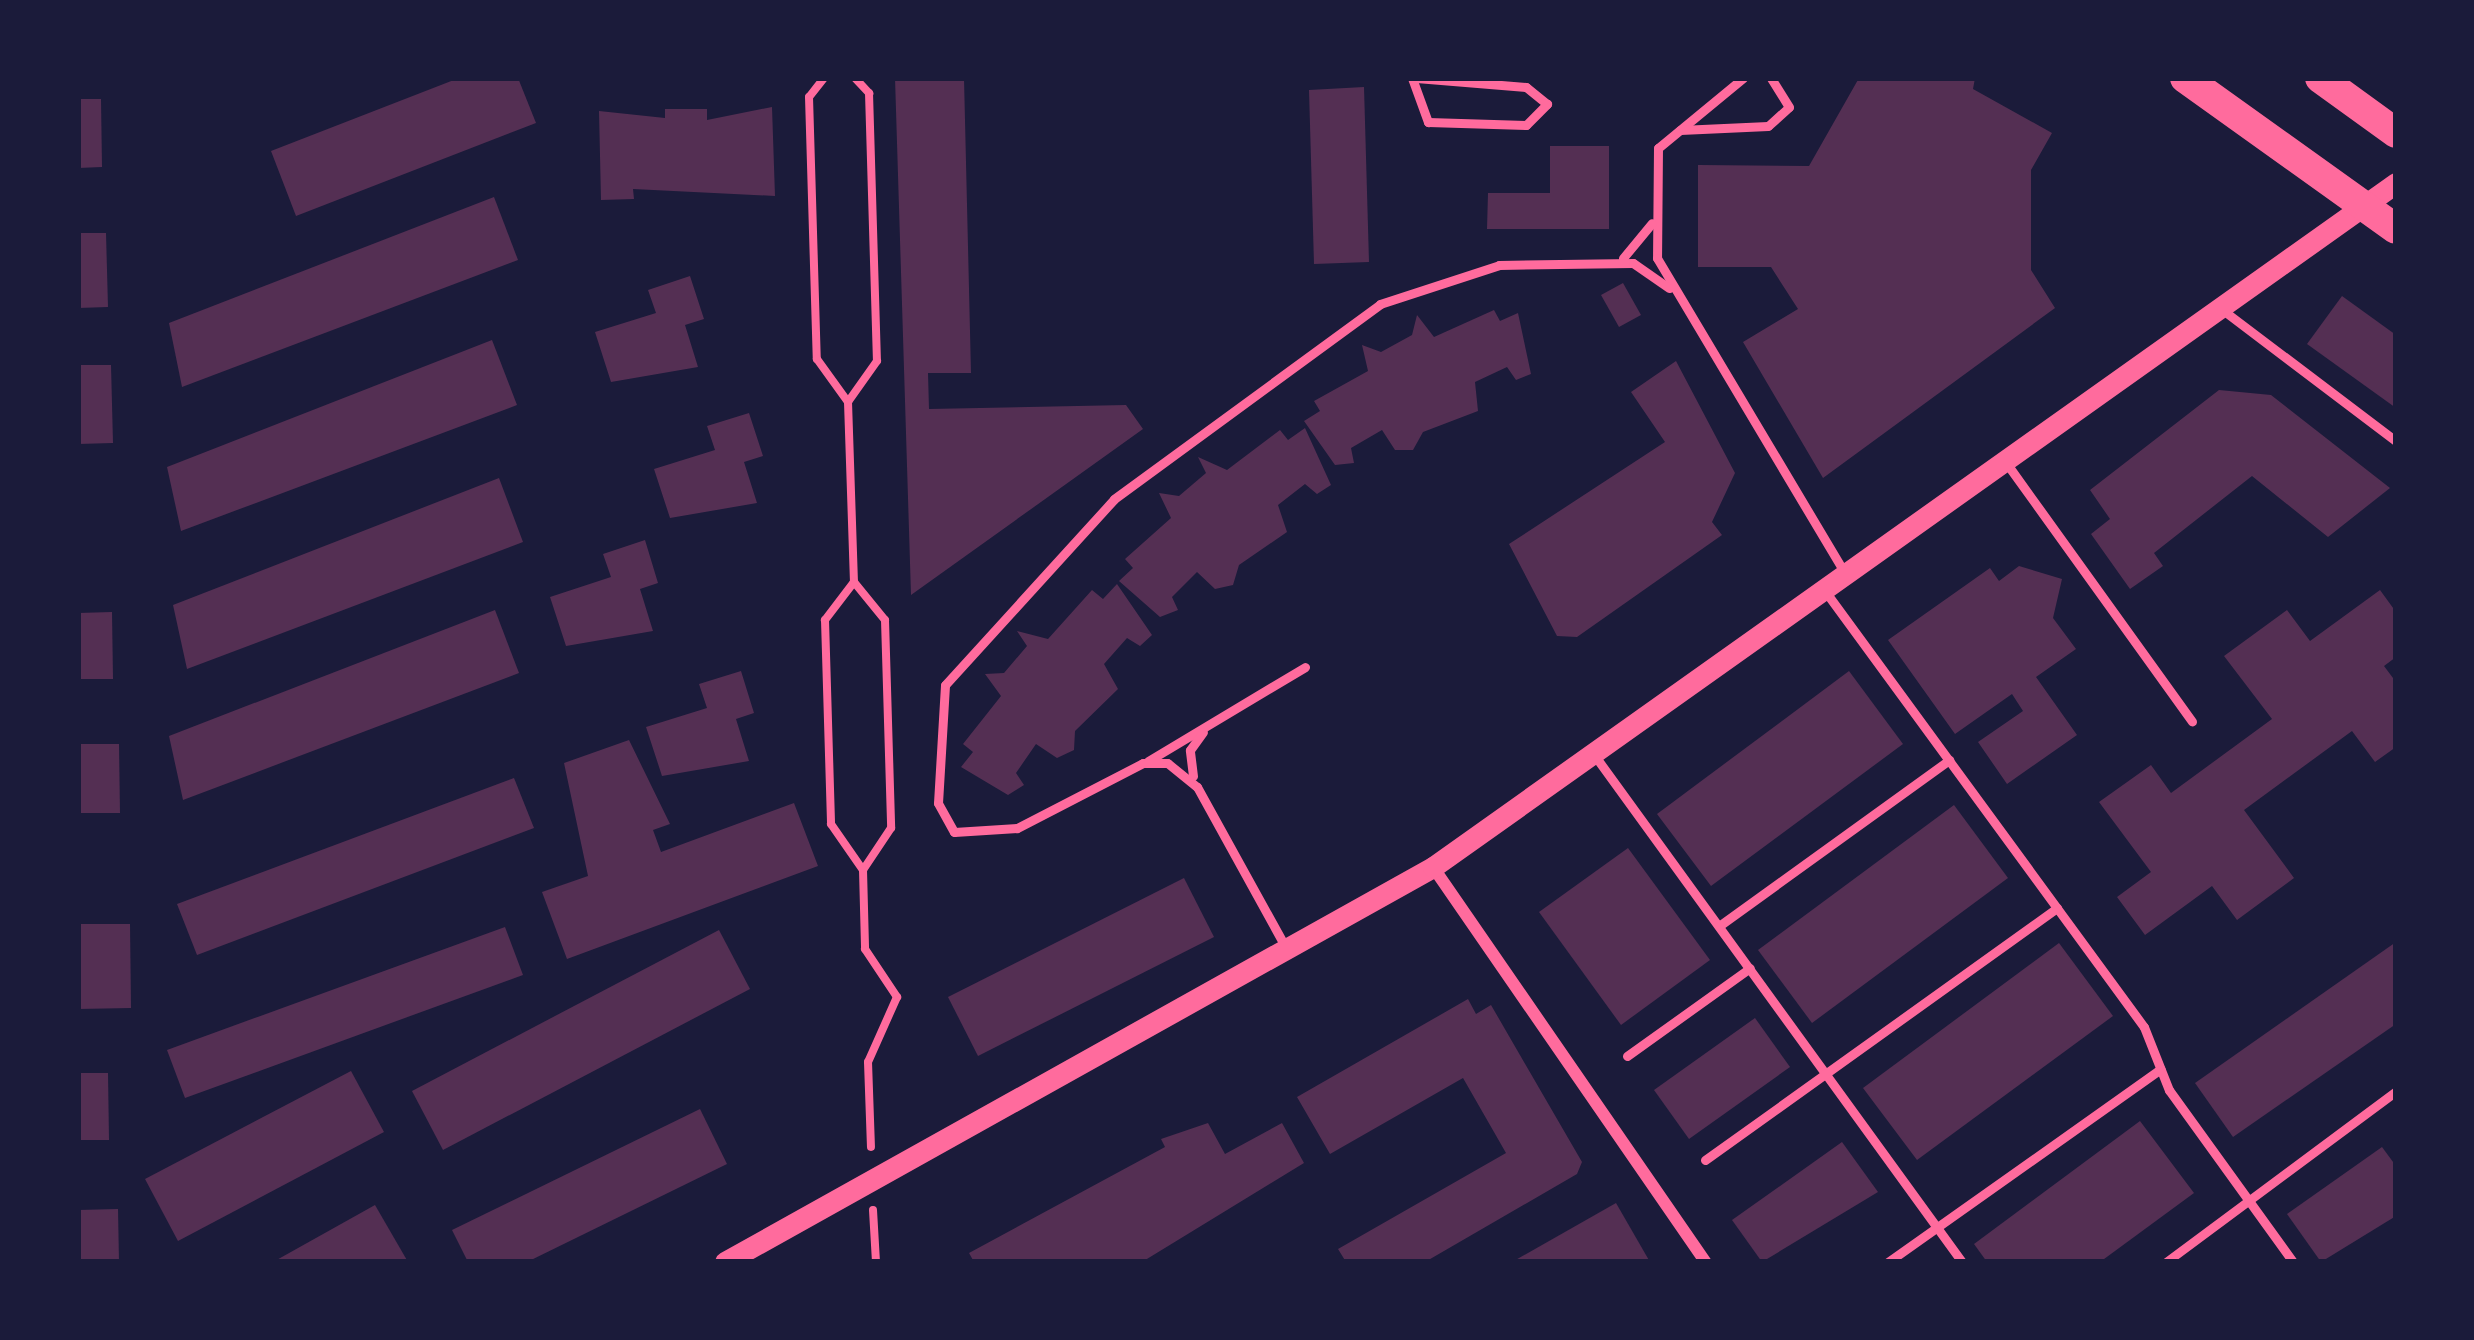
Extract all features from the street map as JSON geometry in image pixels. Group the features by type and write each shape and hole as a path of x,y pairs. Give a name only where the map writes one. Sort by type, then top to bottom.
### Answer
{"main road":[{"path":"2185,78 2396,229"},
{"path":"2320,78 2396,133"}],"street":[{"path":"725,1262 1433,867 2224,311 2396,184"},
{"path":"1433,867 1706,1262"}],"lane":[{"path":"1414,78 1428,88 1526,88 1547,104 1526,125 1428,122 1414,78"},
{"path":"1670,134 1768,126 1789,106 1771,78"},
{"path":"1669,288 1654,217 1653,170 1670,134 1743,80"},
{"path":"1612,262 1646,243 1654,217"},
{"path":"1305,667 1143,764 1017,828 954,832 938,803 945,685 1114,499 1322,339 1464,272 1612,262 1654,270 1847,576"},
{"path":"2224,311 2396,441"},
{"path":"2007,464 2192,721"},
{"path":"1826,591 2144,1028 2161,1070 2293,1262"},
{"path":"1197,787 1190,750 1210,723"},
{"path":"1594,754 1962,1262"},
{"path":"1719,926 1949,760"},
{"path":"1143,764 1183,769 1197,787 1288,951"},
{"path":"1705,1160 2057,908"},
{"path":"1627,1056 1750,968"},
{"path":"1888,1262 2161,1070"},
{"path":"2166,1262 2396,1091"}],"path":[{"path":"824,78 809,97 817,359 848,402 854,582 885,620 892,828 863,870"},
{"path":"848,402 877,361 869,93 855,78"},
{"path":"854,582 825,620 831,824 863,870 865,949 897,997 868,1062"}],"building":[{"path":"459,78 518,78 536,123 296,216 271,151"},
{"path":"895,78 964,78 971,373 928,373 929,409 1126,405 1143,429 911,595"},
{"path":"1859,78 1975,78 1973,89 2052,133 2031,170 2031,270 2055,308 1823,478 1743,342 1798,309 1771,267 1698,267 1698,165 1809,166"},
{"path":"1364,87 1369,262 1314,264 1309,90"},
{"path":"78,99 101,99 102,167 78,168"},
{"path":"772,107 775,196 633,189 634,199 601,200 599,111 665,118 665,109 707,109 707,120"},
{"path":"1550,146 1609,146 1609,229 1487,229 1488,193 1550,193"},
{"path":"494,197 518,260 182,387 169,323"},
{"path":"78,233 106,233 108,307 78,308"},
{"path":"690,276 704,319 685,325 698,367 611,382 595,332 656,313 648,290"},
{"path":"1623,283 1641,315 1619,327 1601,295"},
{"path":"2342,296 2396,335 2396,408 2307,344"},
{"path":"1494,310 1500,321 1518,313 1531,374 1516,380 1507,367 1475,382 1478,411 1423,432 1413,450 1395,450 1382,430 1351,448 1354,463 1335,465 1304,421 1320,411 1314,401 1368,371 1362,345 1381,352 1412,335 1417,315 1434,337"},
{"path":"492,340 517,405 181,531 167,467"},
{"path":"1676,361 1735,473 1712,522 1722,535 1577,637 1557,636 1509,544 1665,442 1631,392"},
{"path":"78,365 111,365 113,443 78,444"},
{"path":"2219,390 2271,395 2390,488 2328,537 2252,476 2154,553 2163,566 2130,589 2091,534 2110,519 2090,490"},
{"path":"749,413 763,456 744,462 757,503 670,518 654,469 715,450 707,426"},
{"path":"1305,428 1331,485 1317,494 1305,484 1278,505 1287,532 1239,565 1233,585 1215,589 1197,572 1172,597 1178,610 1160,617 1119,581 1133,568 1125,559 1171,518 1159,493 1179,496 1206,473 1198,457 1227,470 1280,430 1288,440"},
{"path":"499,478 523,542 187,669 173,605"},
{"path":"645,540 658,583 640,589 653,631 566,646 550,597 611,577 603,554"},
{"path":"2019,566 2062,579 2053,618 2076,649 2036,677 2077,735 2007,784 1978,742 2023,711 2012,694 1955,734 1888,640 1990,568 1999,581"},
{"path":"1117,584 1152,635 1140,646 1127,638 1104,664 1118,689 1075,731 1074,750 1057,758 1036,744 1016,773 1024,785 1008,795 961,767 973,752 963,744 1001,696 985,674 1004,673 1027,646 1017,631 1048,639 1092,590 1103,599"},
{"path":"2380,590 2396,612 2396,657 2384,666 2396,682 2396,747 2375,762 2352,731 2244,810 2294,878 2237,920 2212,886 2145,935 2117,897 2151,872 2099,802 2151,765 2171,793 2272,719 2224,656 2287,610 2310,641"},
{"path":"495,610 519,673 183,800 169,736"},
{"path":"112,612 113,679 78,679 78,613"},
{"path":"741,671 754,713 736,719 749,761 662,776 646,727 707,708 699,684"},
{"path":"1849,671 1903,744 1711,886 1657,814"},
{"path":"629,740 670,824 653,830 661,852 794,803 818,866 567,959 542,892 588,876 564,763"},
{"path":"78,744 119,744 120,813 78,813"},
{"path":"514,778 534,828 197,955 177,904"},
{"path":"1954,805 2008,878 1812,1023 1758,950"},
{"path":"1628,848 1710,960 1621,1025 1539,912"},
{"path":"1184,878 1214,937 978,1056 948,997"},
{"path":"78,924 130,924 131,1008 78,1009"},
{"path":"505,927 523,975 185,1098 167,1050"},
{"path":"719,930 750,989 443,1150 412,1091"},
{"path":"2396,942 2396,1024 2233,1137 2195,1083"},
{"path":"2059,943 2113,1016 1917,1160 1863,1088"},
{"path":"1468,999 1476,1014 1491,1005 1582,1162 1577,1174 1425,1262 1346,1262 1338,1249 1506,1153 1463,1078 1330,1154 1297,1097"},
{"path":"1755,1018 1790,1067 1689,1139 1654,1090"},
{"path":"351,1071 384,1132 178,1241 145,1179"},
{"path":"78,1073 108,1073 109,1140 78,1140"},
{"path":"700,1109 727,1164 527,1262 468,1262 452,1230"},
{"path":"2140,1121 2194,1193 2100,1262 1987,1262 1974,1244"},
{"path":"1208,1123 1225,1154 1282,1123 1304,1163 1142,1262 974,1262 969,1253 1165,1147 1161,1139"},
{"path":"1842,1142 1878,1192 1762,1262 1732,1220"},
{"path":"2382,1147 2396,1166 2396,1216 2321,1262 2287,1214"},
{"path":"1616,1203 1650,1262 1512,1262"},
{"path":"375,1205 408,1262 273,1262"},
{"path":"118,1209 119,1262 78,1262 78,1210"}]}
